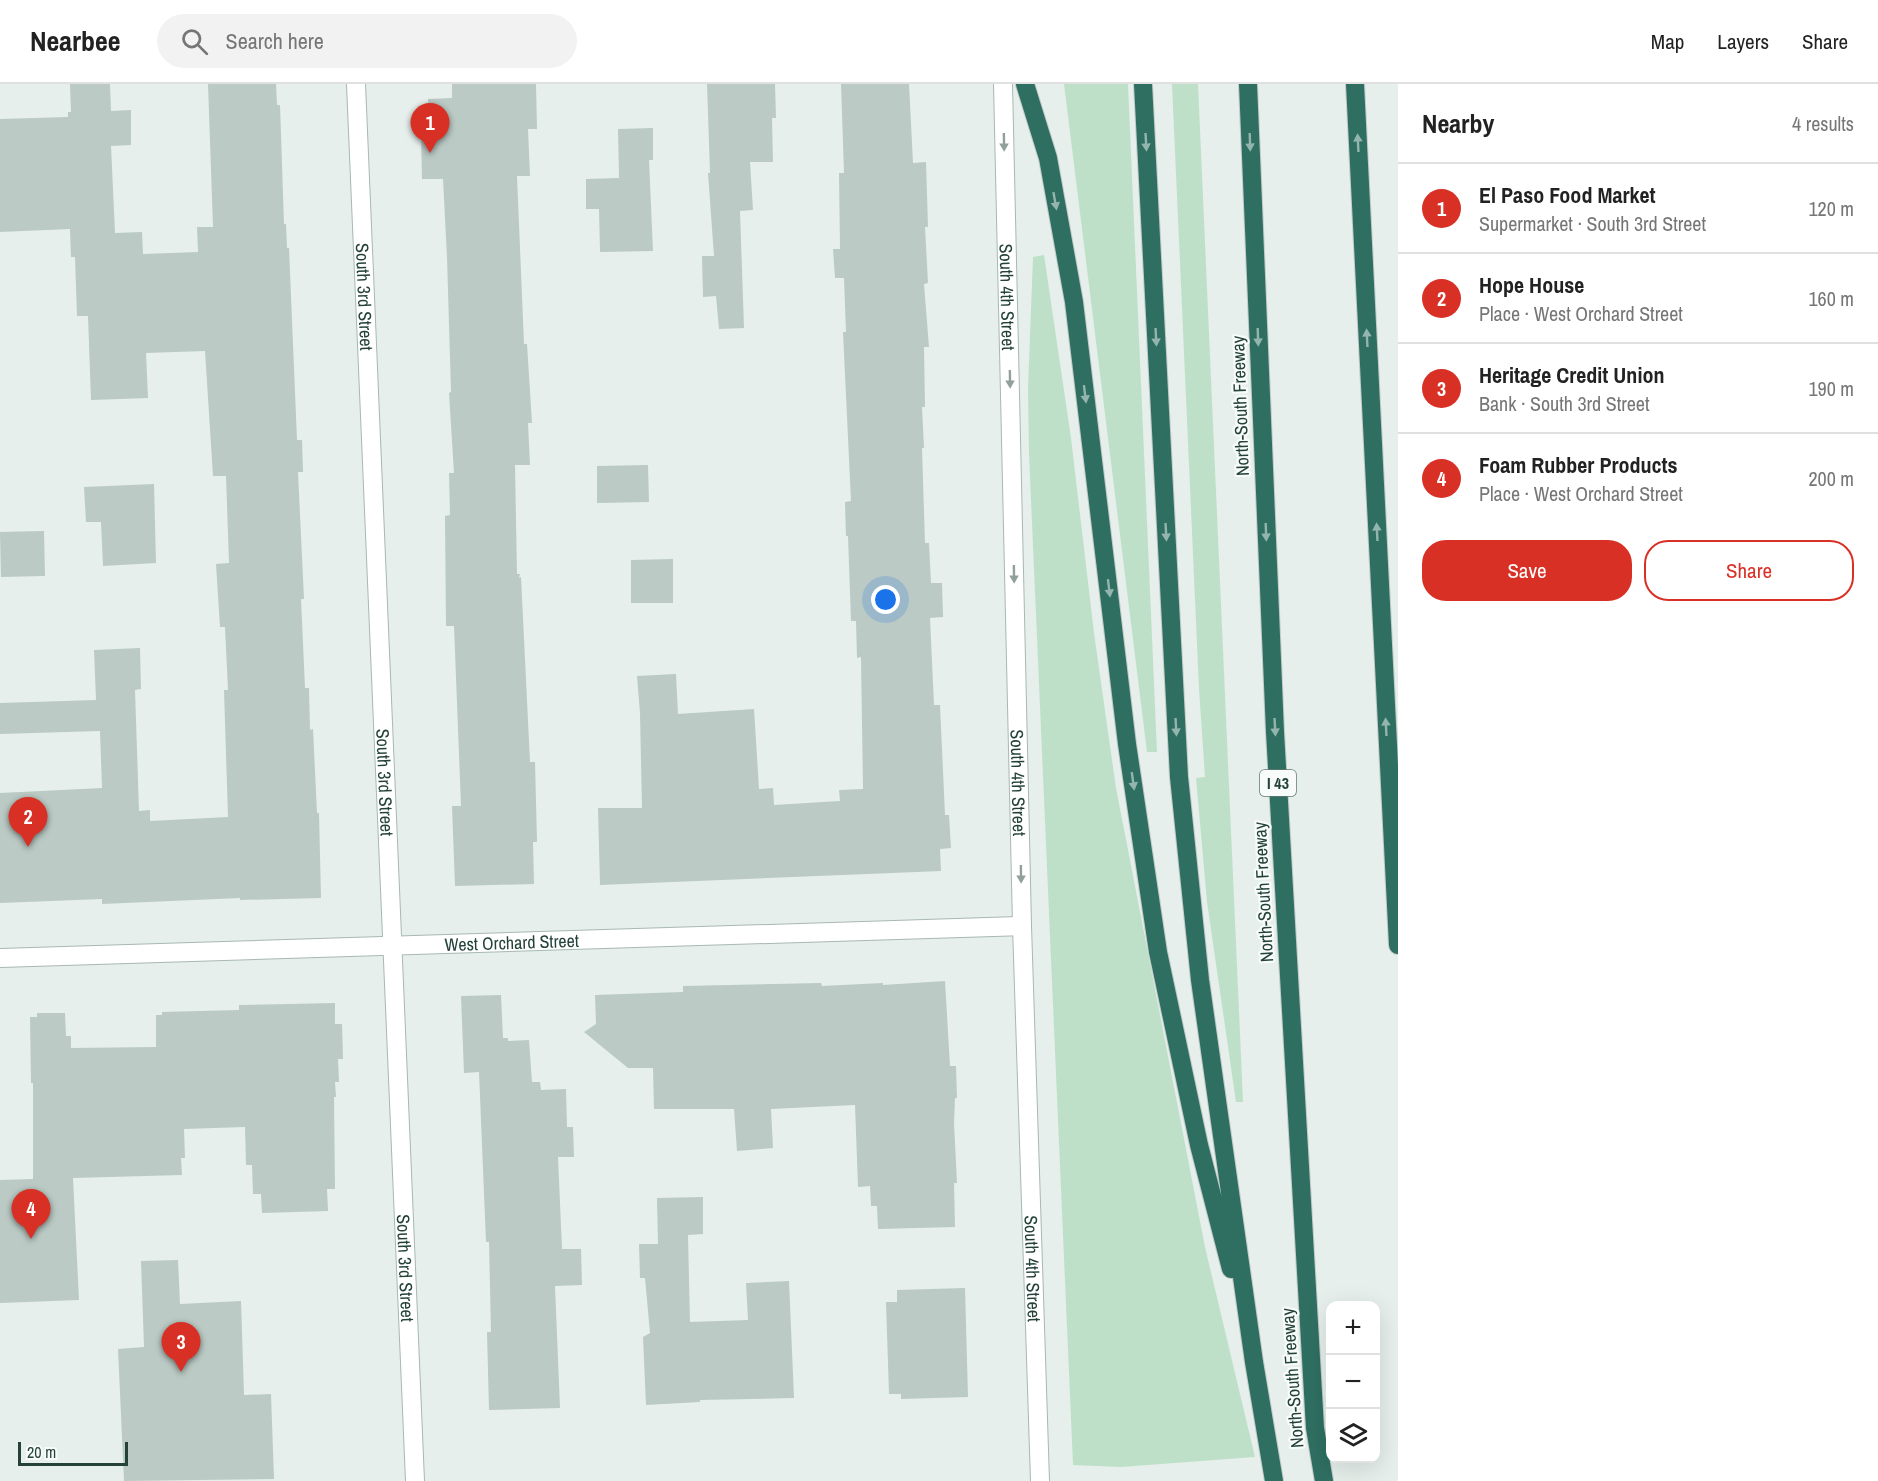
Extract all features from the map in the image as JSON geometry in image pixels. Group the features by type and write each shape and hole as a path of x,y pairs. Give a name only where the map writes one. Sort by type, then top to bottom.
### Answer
{"highway":[{"path":"1025,84 1048,158 1074,302 1127,744 1158,952 1199,1144 1254,1362"},
{"path":"1143,84 1179,777 1200,980 1254,1362 1274,1481"},
{"name":"North-South Freeway","path":"1248,84 1275,732 1315,1428 1324,1481"},
{"path":"1355,84 1398,945"}],"street":[{"name":"South 3rd Street","path":"356,84 415,1481"},
{"name":"South 4th Street","path":"1003,84 1022,926 1040,1481"},
{"name":"West Orchard Street","path":"0,958 1022,926"}],"green space":[{"path":"1064,84 1128,84 1157,752 1147,752"},
{"path":"1172,84 1198,84 1243,1102 1236,1102 1207,902 1196,778 1205,777 1199,689"},
{"path":"1044,255 1071,438 1094,633 1116,788 1205,1247 1255,1457 1121,1467 1073,1465 1029,454 1028,388 1033,257"}],"building":[{"path":"70,84 110,84 111,111 131,110 131,145 111,146 115,233 142,232 143,254 198,252 197,227 213,227 208,84 276,84 277,105 280,105 284,224 286,224 287,248 289,248 297,440 302,440 303,472 298,472 304,599 301,599 305,688 309,688 310,730 313,729 317,813 319,813 321,898 240,900 240,898 102,904 102,899 0,903 0,793 102,788 100,731 0,734 0,703 96,700 94,650 140,648 141,689 135,690 139,811 150,810 150,821 228,817 224,690 228,690 225,627 220,627 216,564 229,563 226,476 213,476 205,351 146,353 148,398 91,400 88,316 77,316 75,257 71,257 70,229 0,232 0,119 68,117 68,112 71,112"},
{"path":"452,84 536,84 537,129 528,129 530,176 517,176 524,344 527,344 532,423 528,423 530,465 515,465 517,574 520,574 519,578 521,577 530,762 535,762 537,842 533,842 534,884 455,886 452,806 461,806 454,626 446,626 445,516 450,515 449,473 454,473 449,393 451,392 447,257 443,179 422,179 421,135 429,135 428,99 452,98"},
{"path":"707,84 775,84 776,118 772,118 773,162 750,162 753,210 740,211 744,328 719,329 716,296 703,297 702,256 714,256 708,173 710,173"},
{"path":"841,84 909,84 913,163 926,162 928,227 925,227 928,283 924,284 929,347 924,347 925,407 922,407 925,543 929,543 931,583 942,583 943,617 930,618 934,705 940,705 945,815 949,815 951,848 940,849 941,871 600,885 598,808 642,808 637,676 676,674 678,714 754,709 759,789 773,788 774,805 840,801 839,790 863,789 861,657 857,658 856,621 851,621 848,536 846,536 845,502 851,501 843,332 846,332 844,278 835,278 833,249 840,249 839,173 844,173"},
{"path":"653,128 653,160 649,160 653,251 600,252 599,209 586,209 586,179 619,178 618,129"},
{"path":"648,465 649,502 597,503 597,466"},
{"path":"154,484 156,563 103,566 101,522 86,522 84,487"},
{"path":"44,531 45,576 1,577 0,532"},
{"path":"673,559 673,603 631,603 631,560"},
{"path":"945,981 950,1066 956,1066 955,1227 878,1229 877,1206 871,1206 870,1186 858,1187 855,1105 771,1109 773,1148 737,1151 734,1109 654,1109 653,1068 628,1068 584,1032 596,1024 595,995 683,992 683,986 821,983 822,986 883,983 883,985"},
{"path":"501,995 503,1038 508,1038 508,1041 529,1040 532,1082 540,1082 541,1090 566,1089 567,1127 573,1127 574,1157 558,1157 562,1249 581,1249 582,1285 555,1286 560,1408 489,1410 487,1332 491,1332 489,1242 486,1242 479,1072 464,1073 461,996"},
{"path":"335,1003 335,1024 342,1024 343,1059 338,1059 339,1082 335,1082 335,1189 327,1189 328,1211 262,1213 261,1194 253,1194 252,1165 246,1165 245,1127 184,1129 185,1158 181,1158 182,1175 73,1178 79,1300 0,1303 0,1180 33,1179 30,1017 37,1017 37,1013 65,1013 66,1036 71,1036 71,1048 156,1047 156,1015 162,1015 162,1012 239,1010 239,1005"},
{"path":"703,1197 703,1234 688,1235 690,1322 748,1320 746,1283 789,1281 794,1398 700,1400 700,1402 646,1405 643,1337 650,1333 645,1278 640,1278 639,1244 658,1244 657,1198"},
{"path":"178,1260 180,1304 241,1301 244,1395 271,1394 274,1479 124,1481 118,1349 144,1347 141,1261"},
{"path":"965,1288 968,1397 901,1399 901,1394 889,1394 886,1302 897,1302 897,1290"}],"place":[{"name":"El Paso Food Market","path":"430,153"},
{"name":"Hope House","path":"28,847"},
{"name":"Foam Rubber Products","path":"31,1239"},
{"name":"Heritage Credit Union","path":"181,1372"}]}
